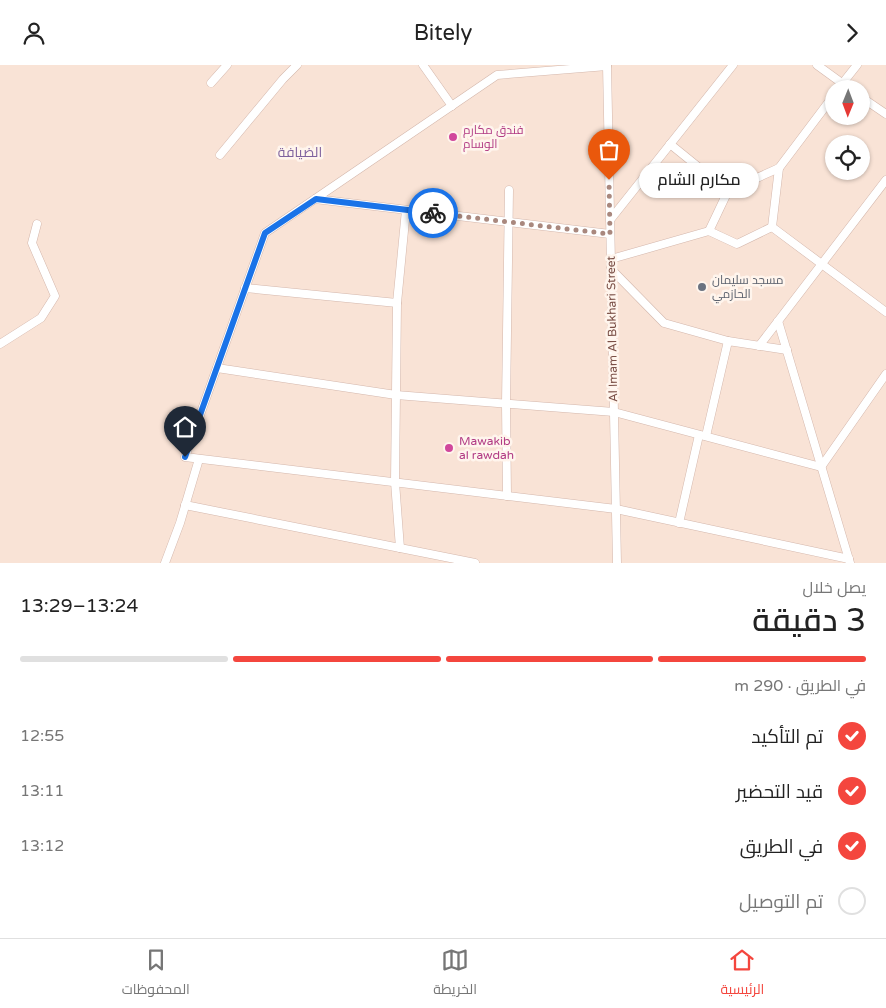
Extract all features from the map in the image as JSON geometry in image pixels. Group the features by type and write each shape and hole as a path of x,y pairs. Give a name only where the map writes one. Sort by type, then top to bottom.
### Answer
{"street":[{"path":"211,83 227,65"},
{"path":"220,155 283,79 297,65"},
{"path":"423,65 452,106"},
{"path":"497,65 497,75"},
{"path":"607,65 497,75 265,233 185,457 616,509 849,561 778,321"},
{"name":"Al Imam Al Bukhari Street","path":"607,65 617,563"},
{"path":"610,220 734,65"},
{"path":"817,65 833,80"},
{"path":"845,80 857,65"},
{"path":"870,103 886,114"},
{"path":"710,231 728,191 779,168 825,107"},
{"path":"670,144 728,191"},
{"path":"772,227 779,168"},
{"path":"759,346 886,180"},
{"path":"508,496 506,404 509,190"},
{"path":"316,199 610,234"},
{"path":"400,548 395,483 397,303 406,209"},
{"path":"0,345 41,318 55,296 32,243 37,224"},
{"path":"611,259 710,231 737,244 772,227"},
{"path":"772,227 886,312"},
{"path":"611,269 664,323 728,341 787,350"},
{"path":"245,288 397,303"},
{"path":"679,523 728,341"},
{"path":"217,368 396,395 614,412 821,467"},
{"path":"821,467 886,374"},
{"path":"165,563 199,459"},
{"path":"185,505 475,563"}],"shaded area":[{"path":"0,65 886,65 886,563 0,563"}],"way so far":[{"path":"433,213 610,234 609,180"}],"place":[{"name":"فندق مكارم الوسام","path":"453,137"},
{"name":"مكارم الشام","path":"609,180"},
{"name":"مسجد سليمان الحازمي","path":"702,287"},
{"name":"Mawakib al rawdah","path":"449,448"}],"district":[{"name":"الضيافة","path":"300,152"}],"route":[{"path":"185,457 265,233 316,199 433,213"}]}
